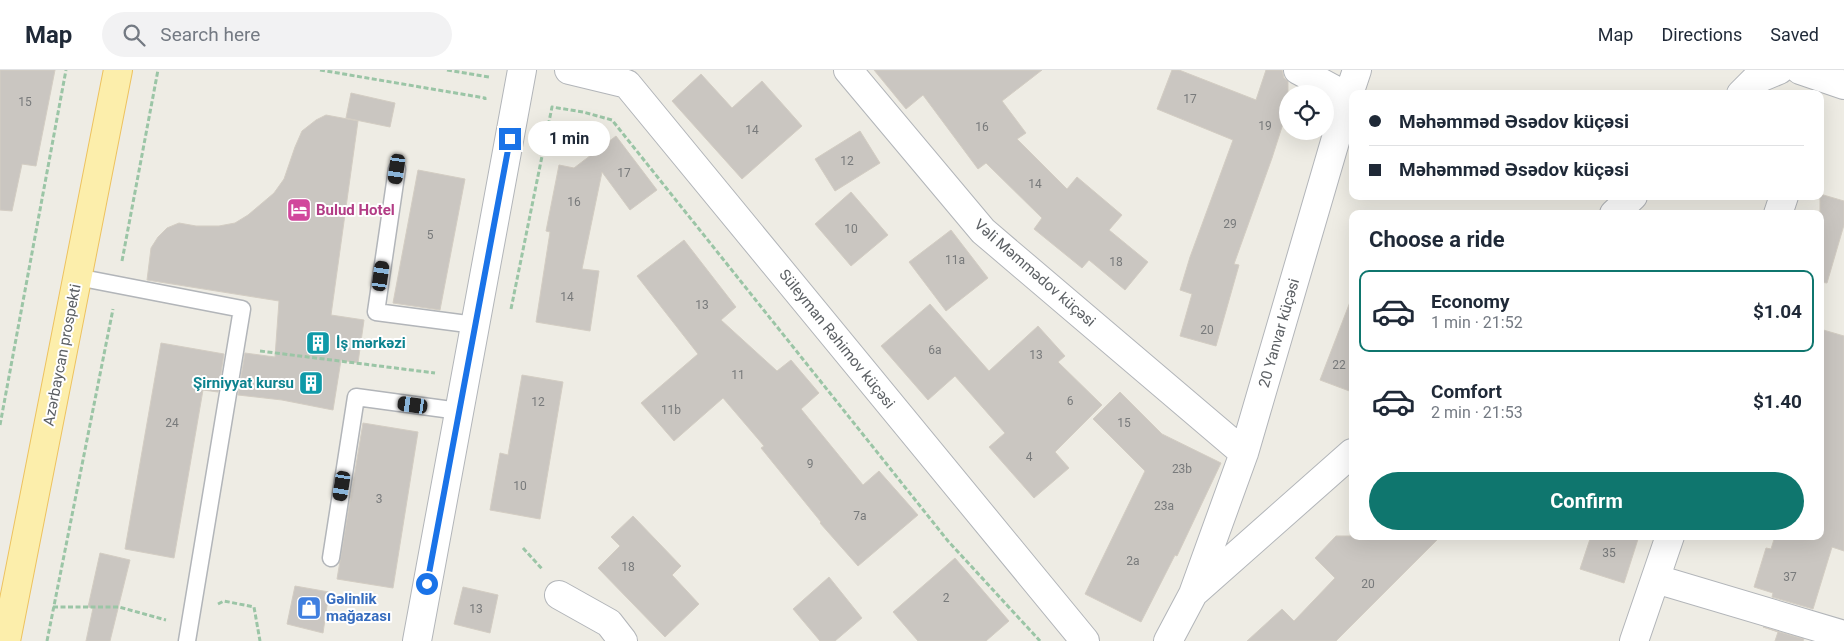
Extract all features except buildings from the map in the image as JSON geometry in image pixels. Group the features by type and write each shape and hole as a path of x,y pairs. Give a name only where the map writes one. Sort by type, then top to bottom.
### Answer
{"main road":[{"name":"Azərbaycan prospekti","path":"6,641 118,70"}],"street":[{"path":"416,641 522,70"},
{"name":"Süleyman Rəhimov küçəsi","path":"569,70 627,84 1085,641"},
{"name":"Vəli Məmmədov küçəsi","path":"848,70 983,231 1244,453"},
{"path":"1298,70 1348,97"},
{"name":"20 Yanvar küçəsi","path":"1351,90 1358,70"},
{"path":"1745,90 1755,80 1779,70"},
{"name":"20 Yanvar küçəsi","path":"1168,641 1193,594 1244,453 1348,97"},
{"path":"1618,210 1629,200"},
{"name":"20 Yanvar küçəsi","path":"1193,594 1349,456"},
{"path":"1634,641 1669,540"},
{"path":"1656,579 1844,635"},
{"path":"559,595 609,623 623,641"}],"lane":[{"path":"397,169 376,312 474,325"},
{"path":"77,277 242,309 187,641"},
{"path":"331,558 356,397 459,411"}],"path":[{"path":"0,425 66,70"},
{"path":"47,641 118,285 158,70"},
{"path":"320,70 485,98"},
{"path":"447,70 488,77"},
{"path":"583,112 612,120 948,541 1040,641"},
{"path":"237,348 437,374"},
{"path":"523,548 544,572"},
{"path":"211,608 224,601 254,607 260,641"},
{"path":"53,607 119,607"}],"place":[{"name":"Bulud Hotel","path":"299,210"},
{"name":"İş mərkəzi","path":"318,343"},
{"name":"Şirniyyat kursu","path":"311,383"},
{"name":"Gəlinlik mağazası","path":"309,608"}],"route":[{"path":"427,584 510,139"}]}
